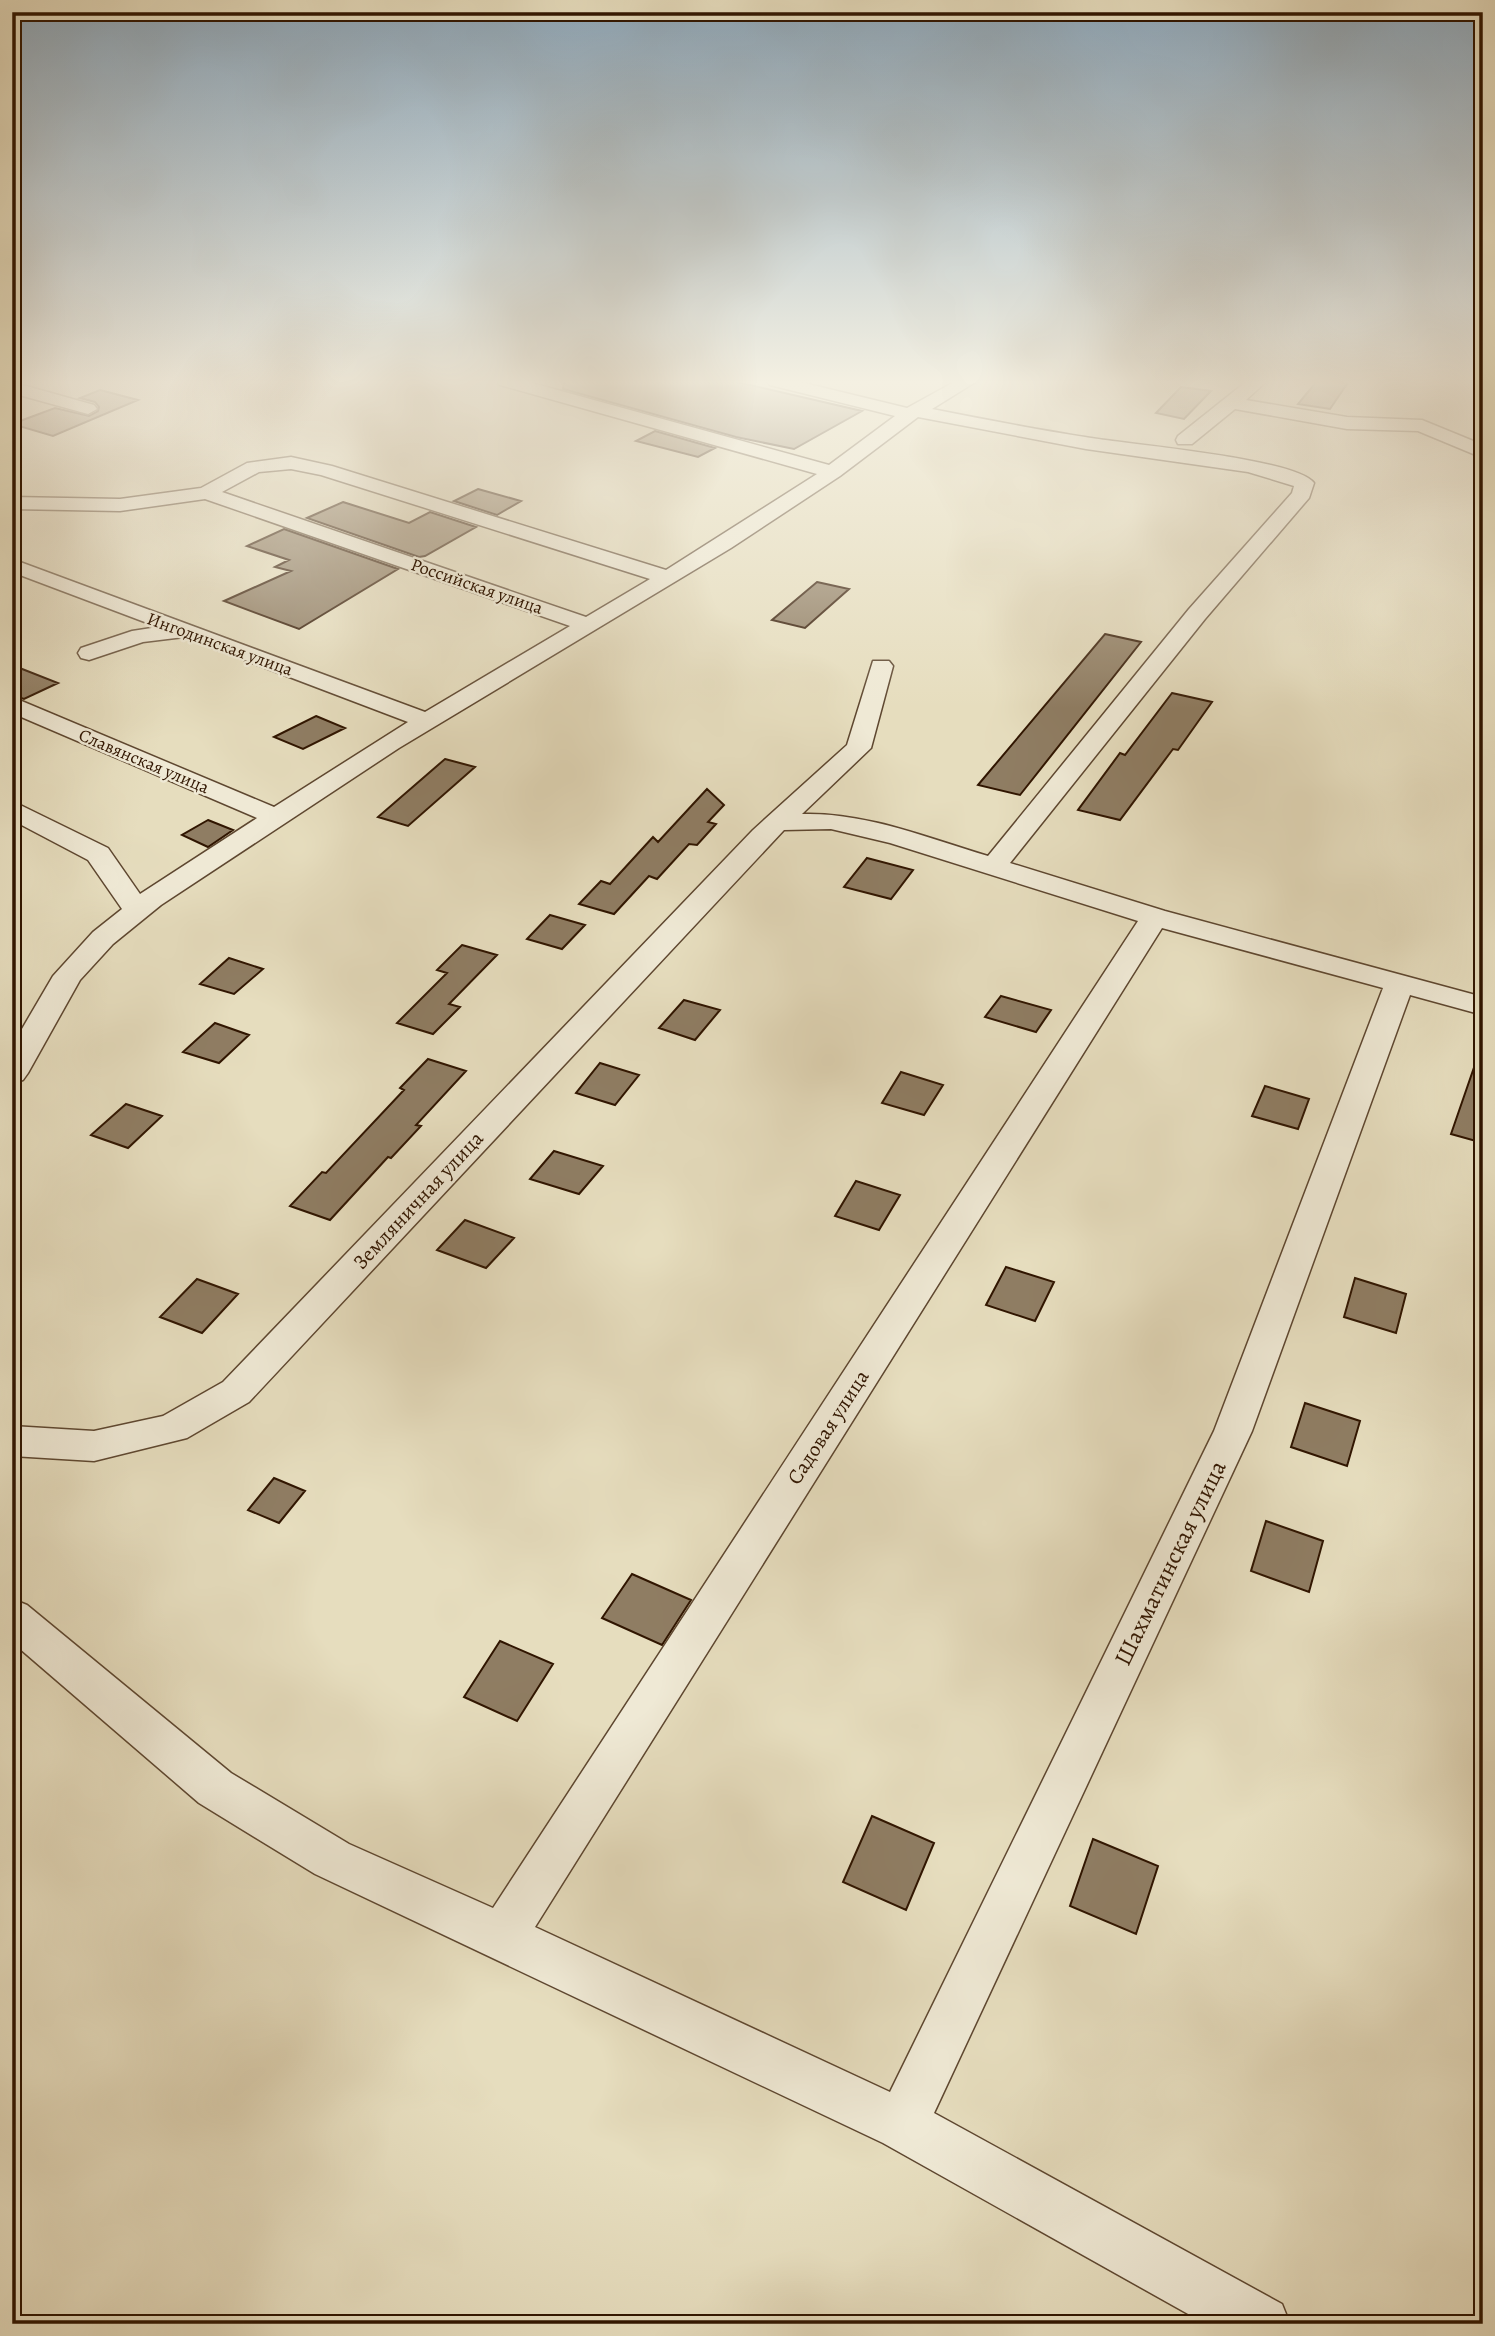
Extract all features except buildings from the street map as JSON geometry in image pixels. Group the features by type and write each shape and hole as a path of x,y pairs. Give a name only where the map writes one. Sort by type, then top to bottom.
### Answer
{"street":[{"path":"12,503 120,505 212,490"},
{"path":"389,490 670,578"},
{"path":"12,1073 24,1040 68,976 103,938 137,910 181,878 428,721 670,578 805,490"},
{"path":"994,866 1197,614 1303,490"},
{"name":"Российская улица","path":"206,493 589,625"},
{"name":"Ингодинская улица","path":"12,565 428,721"},
{"path":"89,653 140,636 184,631"},
{"name":"Земляничная улица","path":"12,1441 94,1446 173,1428 236,1391 771,829 859,748 881,666"},
{"name":"Славянская улица","path":"12,704 276,817"},
{"path":"12,809 97,854 137,910"},
{"path":"771,829 831,821 898,837 1155,917 1483,1006"},
{"name":"Садовая улица","path":"502,1936 1155,917"},
{"name":"Шахматинская улица","path":"902,2124 1233,1431 1399,985"},
{"path":"12,1617 215,1788 332,1859 902,2124 1262,2324"}]}
